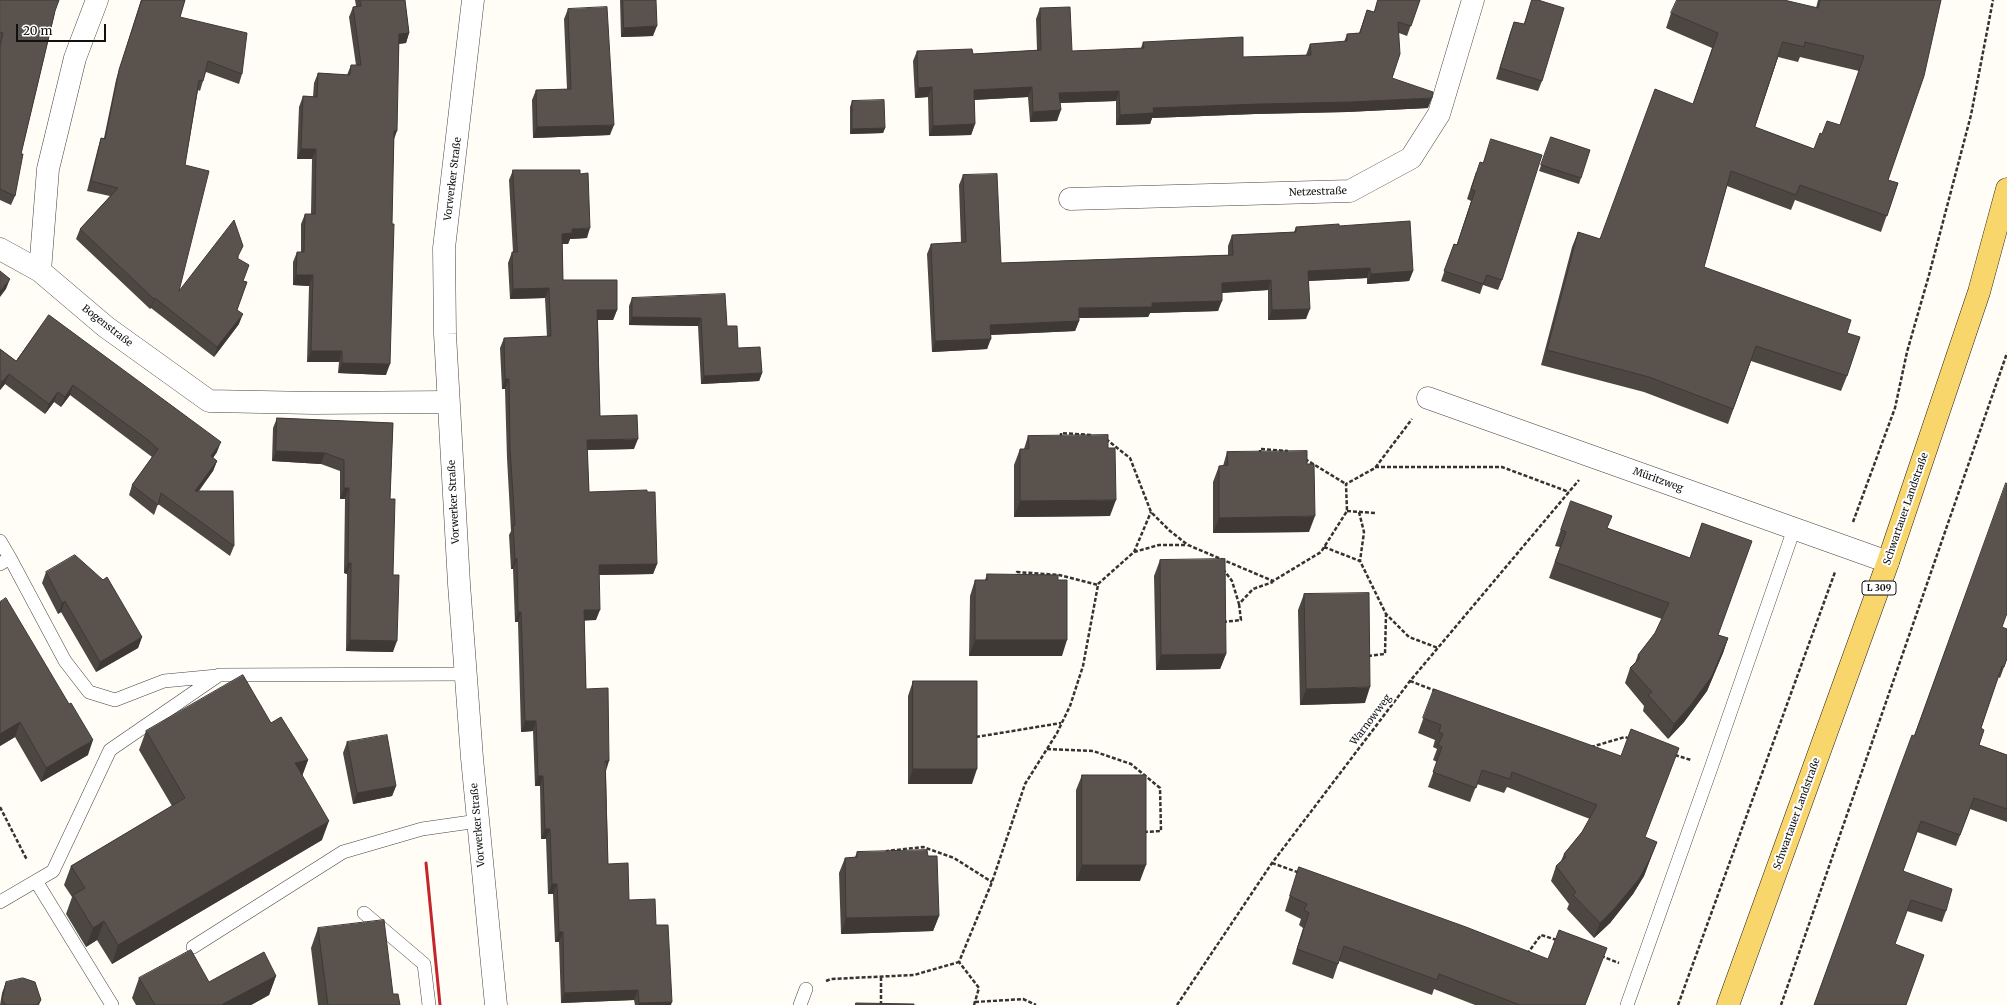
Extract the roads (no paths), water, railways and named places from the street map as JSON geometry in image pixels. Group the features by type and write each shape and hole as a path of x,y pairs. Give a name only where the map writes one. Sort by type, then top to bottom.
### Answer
{"main road":[{"name":"Schwartauer Landstraße","path":"1728,1005 1888,562 1979,292 2007,189"}],"street":[{"path":"40,271 48,169 75,58 97,0"},
{"name":"Vorwerker Straße","path":"473,0 444,248 448,402 459,584 478,820 496,1005"},
{"name":"Netzestraße","path":"1070,199 1350,191 1411,158 1439,114 1473,0"},
{"name":"Bogenstraße","path":"0,249 40,271 106,327 209,401 314,403 448,402"},
{"name":"Müritzweg","path":"1428,398 1888,562"},
{"name":"Schwartauer Landstraße","path":"1736,983 1738,1005"}],"lane":[{"path":"1627,1005 1794,529"},
{"path":"0,541 5,561 65,661 89,692 115,700 164,681 219,675 466,674"},
{"path":"0,902 53,871 110,750 219,675"},
{"path":"193,947 343,852 422,829 478,820"},
{"path":"36,881 112,1005"},
{"path":"364,913 424,964 429,1005"},
{"path":"800,1005 806,989"}],"railway":[{"path":"426,863 440,1005"}]}
